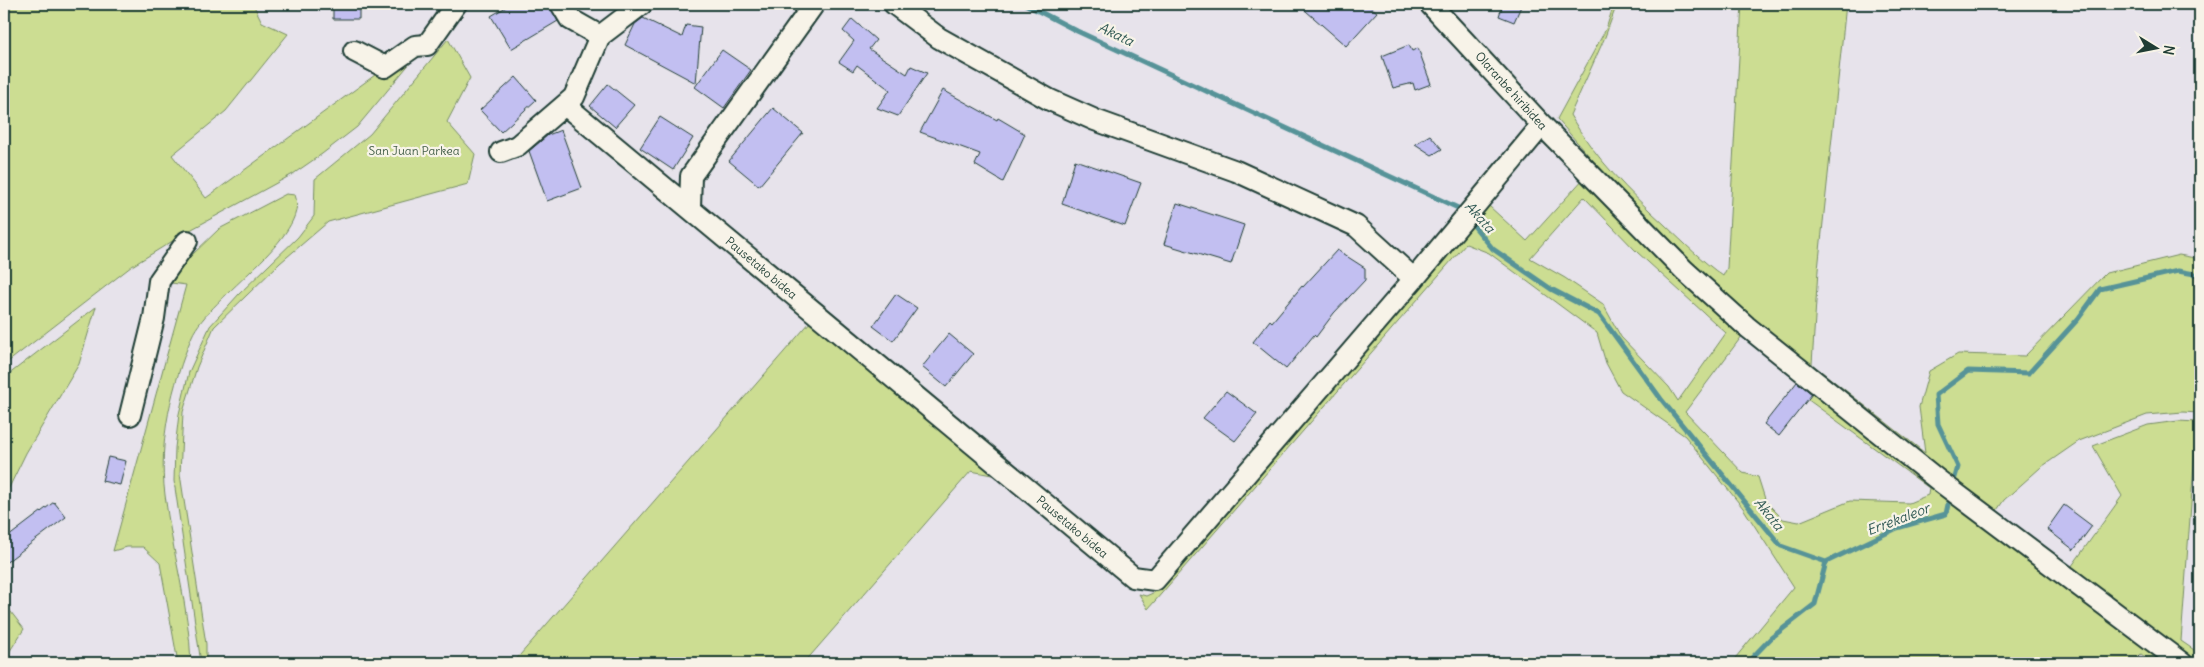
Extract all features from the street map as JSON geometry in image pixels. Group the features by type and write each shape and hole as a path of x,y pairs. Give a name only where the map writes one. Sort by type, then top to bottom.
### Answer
{"street":[{"path":"354,51 385,67 415,46 427,46 456,4"},
{"path":"560,4 570,19 600,36"},
{"path":"501,152 517,146 574,97 600,36 642,4"},
{"path":"690,208 691,176 814,4"},
{"path":"894,4 939,38 1050,100 1095,120 1236,171 1356,226 1414,279"},
{"name":"Olaranbe hiribidea","path":"1430,4 1542,125 1684,270 1746,326 1938,480 2182,663"},
{"name":"Pausetako bidea","path":"565,104 1133,578 1155,580 1414,279 1542,125"},
{"path":"130,415 154,318 159,281 187,242"}],"green space":[{"path":"4,4 253,4 262,22 288,34 226,111 172,155 206,198 375,75 380,75 416,56 357,127 322,154 293,174 192,229 132,266 4,365"},
{"path":"1614,4 1617,4 1605,37 1570,115 1601,160 1625,187 1693,252 1723,276 1727,268 1742,4 1846,4 1818,270 1812,364 1925,453 1919,407 1929,371 1958,354 2025,356 2106,273 2179,255 2200,259 2200,388 2198,413 2183,412 2147,415 2079,441 2040,468 2004,500 1995,513 1720,295 1599,172 1596,164 1557,119 1606,29"},
{"name":"San Juan Parkea","path":"448,39 470,78 447,122 475,154 468,184 328,222 280,263 214,327 197,367 183,412 180,474 206,644 206,663 201,663 174,481 179,414 189,372 210,326 239,294 298,237 314,216 315,179 370,134"},
{"path":"1585,177 1693,292 1742,336 1685,412 1743,473 1758,477 1766,502 1783,519 1799,522 1850,501 1909,503 1928,495 1929,488 1807,399 1812,392 2168,663 2154,663 2141,654 2133,663 1731,663 1794,587 1743,508 1685,436 1621,391 1606,363 1597,333 1489,253 1466,244 1148,609 1139,594 1146,596 1155,592 1408,295 1489,206 1527,241","holes":["1584,197 1637,252 1726,333 1678,401 1669,387 1621,337 1603,304 1565,278 1530,258"]},
{"path":"286,194 295,195 296,211 288,229 274,247 202,320 192,336 178,374 168,414 163,454 163,475 168,516 184,600 191,663 178,663 160,563 143,547 127,547 113,551 186,285 164,282 219,229"},
{"path":"96,307 79,364 26,453 4,498 4,378"},
{"path":"811,321 997,476 971,471 804,663 513,663"},
{"path":"2178,421 2197,422 2181,641 2200,654 2200,663 2192,663 2069,570 2122,496 2093,446 2148,425"},
{"path":"4,603 24,629 4,660"}],"building":[{"path":"333,4 359,4 359,19 333,19"},
{"path":"511,4 549,4 558,21 511,49 491,16"},
{"path":"1298,4 1367,4 1377,12 1346,46"},
{"path":"1503,4 1522,4 1514,22 1499,16"},
{"path":"643,18 682,37 686,25 701,27 696,83 625,45 635,24"},
{"path":"852,19 876,40 869,49 907,74 911,66 927,73 898,116 877,108 890,90 857,65 853,71 839,62 854,41 843,31"},
{"path":"1409,45 1412,51 1418,48 1431,84 1415,90 1413,83 1393,88 1382,56"},
{"path":"722,50 751,70 724,108 695,87"},
{"path":"516,77 536,100 501,132 480,110"},
{"path":"608,84 634,105 615,127 590,106"},
{"path":"943,90 1025,134 1003,182 975,165 980,154 920,132"},
{"path":"773,108 803,133 759,186 729,161"},
{"path":"660,117 693,138 673,170 640,148"},
{"path":"561,130 582,188 547,201 529,151 548,135"},
{"path":"1430,135 1442,149 1432,155 1415,144"},
{"path":"1075,160 1141,183 1125,226 1062,204"},
{"path":"1177,203 1244,225 1231,264 1164,244"},
{"path":"1337,250 1365,268 1365,280 1334,313 1316,337 1314,335 1286,369 1253,342 1270,320 1272,322 1302,286"},
{"path":"896,294 917,308 893,341 873,326"},
{"path":"949,334 973,354 946,387 922,367"},
{"path":"1797,382 1812,394 1779,436 1764,424"},
{"path":"1226,391 1257,414 1235,441 1203,418"},
{"path":"108,457 126,461 120,485 102,481"},
{"path":"54,502 66,517 4,564 4,540"},
{"path":"2064,505 2092,526 2074,550 2047,529"}],"waterway":[{"name":"Akata","path":"1025,4 1077,31 1458,208 1463,214"},
{"name":"Akata","path":"1469,220 1493,249 1551,289 1599,314 1661,399 1781,546 1826,562"},
{"name":"Errekaleor","path":"1953,484 1958,467 1938,424 1936,395 1968,371 2029,373 2078,319 2100,289 2178,271 2200,275"},
{"name":"Errekaleor","path":"1747,663 1771,638 1815,604 1826,562 1897,528 1946,514 1950,495"}]}
